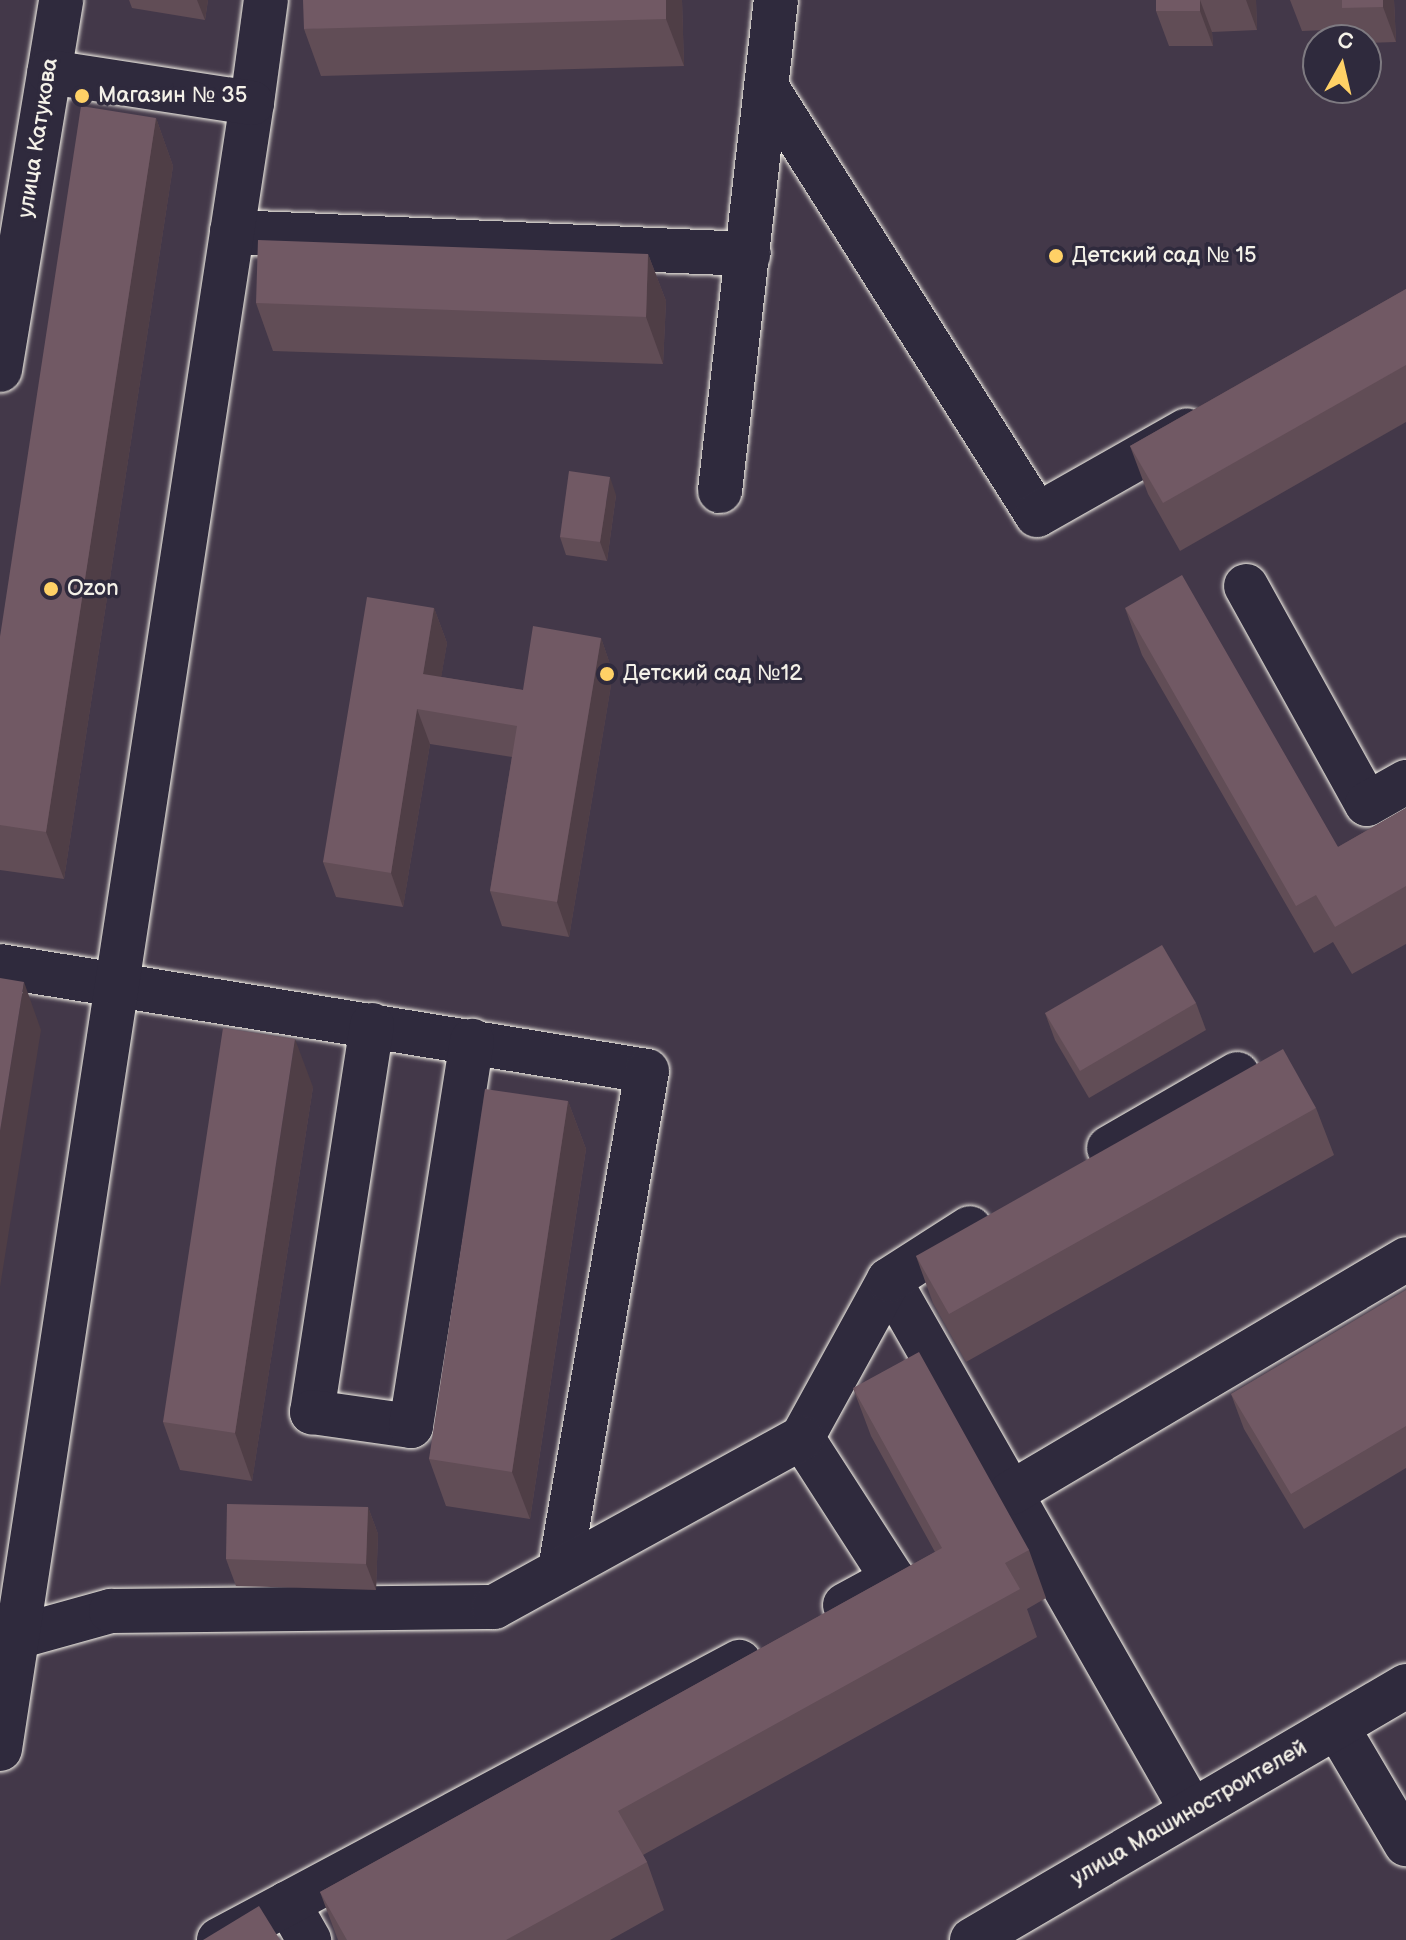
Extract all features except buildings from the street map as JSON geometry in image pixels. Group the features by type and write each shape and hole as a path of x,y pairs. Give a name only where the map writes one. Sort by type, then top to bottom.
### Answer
{"main road":[{"name":"улица Катукова","path":"0,370 16,171 49,72 61,0"},
{"path":"0,1749 9,1636 117,984 266,0"},
{"path":"720,491 776,0"},
{"path":"49,72 252,103"},
{"path":"767,88 1037,515 1228,407"},
{"path":"232,232 749,254"},
{"path":"1246,586 1367,804 1406,782"},
{"path":"0,966 647,1071 560,1569"},
{"path":"372,1025 312,1412 411,1426 472,1041"},
{"path":"1075,1167 1237,1074"},
{"path":"9,1636 111,1611 494,1607 802,1438 889,1280 1007,1206"},
{"path":"1011,1493 1406,1259"},
{"path":"889,1280 1192,1811"},
{"path":"802,1438 893,1579 811,1623"},
{"path":"219,1940 298,1922 770,1645"},
{"name":"улица Машиностроителей","path":"972,1940 1406,1686"},
{"path":"1337,1727 1406,1844"}],"place":[{"name":"Магазин № 35","path":"82,96"},
{"name":"Детский сад № 15","path":"1056,256"},
{"name":"Ozon","path":"51,589"},
{"name":"Детский сад №12","path":"607,674"}]}
